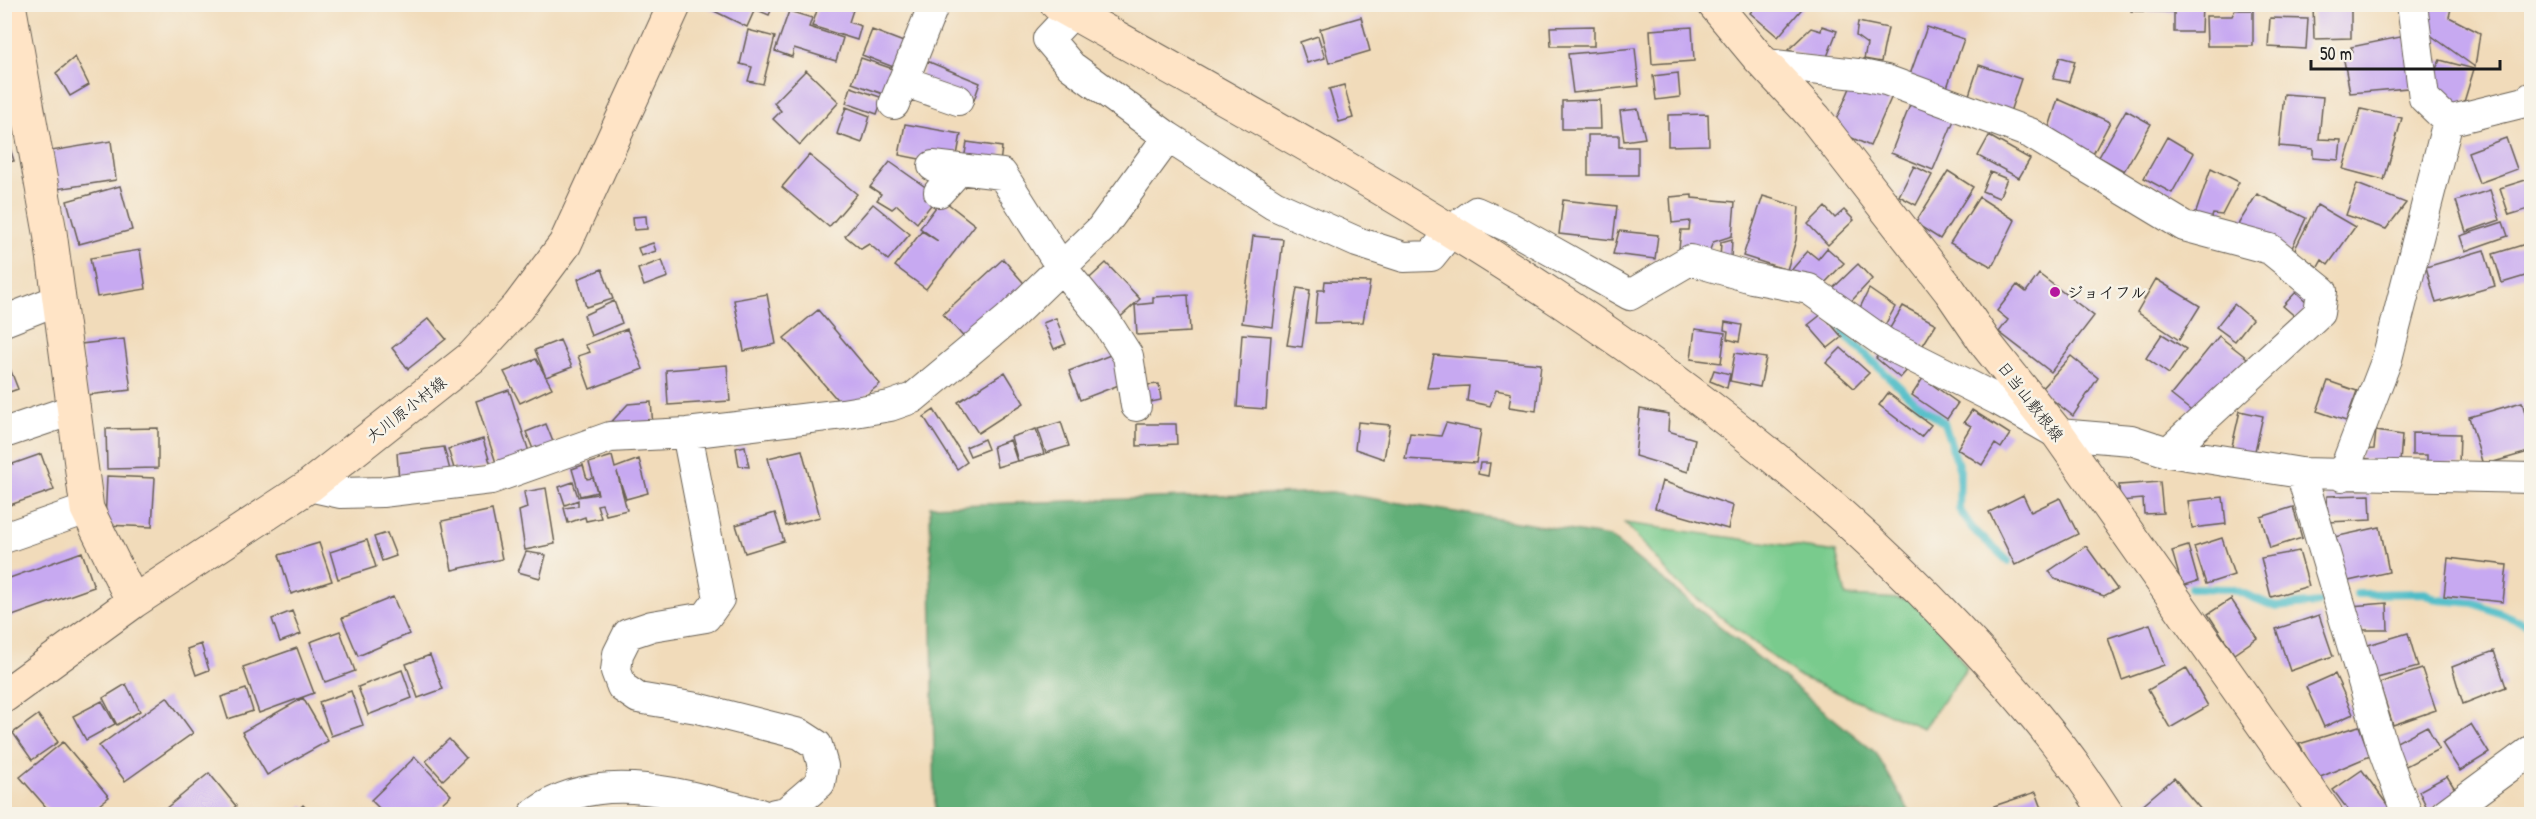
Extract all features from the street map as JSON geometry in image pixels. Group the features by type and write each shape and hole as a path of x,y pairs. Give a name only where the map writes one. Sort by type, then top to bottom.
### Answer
{"main road":[{"path":"9,4 14,84 60,299 87,509 133,602"},
{"name":"大川原小村線","path":"4,696 133,602 309,486 472,357 518,307 565,244 675,4"},
{"name":"日当山敷根線","path":"1714,4 1822,127 1950,291 1987,345 2058,434 2326,814"},
{"path":"1070,7 1452,230 1688,389 1833,504 1929,598 2013,687 2083,777 2107,814"}],"street":[{"path":"934,4 898,92 958,100"},
{"path":"2412,4 2424,98 2448,121"},
{"path":"1070,7 1048,39 1071,66 1168,137 1274,205 1357,242 1404,257 1431,256 1452,230 1476,212 1509,227 1630,295 1690,260 1752,278 1809,289 1885,343 1998,400 2058,434 2131,440 2168,452 2301,473 2342,476 2532,478"},
{"path":"1766,64 1857,74 1886,80 2030,133 2184,226 2270,249 2322,291 2319,313 2168,452"},
{"path":"2448,121 2525,102 2532,97"},
{"path":"2342,476 2387,359 2448,121"},
{"path":"309,486 341,493 382,492 491,479 610,437 687,434 877,409 913,398 1008,320 1101,228 1168,137"},
{"path":"944,176 1002,174 1061,267 1107,323 1128,356 1136,406"},
{"path":"4,321 60,299"},
{"path":"4,433 75,409"},
{"path":"687,434 719,599 706,617 652,626 628,634 618,654 616,671 622,687 638,698 697,708 800,734 817,745 823,766 820,783 786,812 775,814"},
{"path":"2301,473 2384,752 2407,814"},
{"path":"4,538 87,509"},
{"path":"2445,814 2532,750"},
{"path":"534,814 552,801 596,791 635,788 685,795 760,814"}],"green space":[{"path":"1332,492 1610,537 1876,753 1911,814 935,814 930,506"},
{"path":"1625,523 1836,552 1846,596 1919,600 1967,668 1923,728 1798,676 1678,584"}],"building":[{"path":"709,4 769,4 773,6 769,15 755,9 747,27 708,8"},
{"path":"819,4 855,4 849,22 861,26 857,40 812,26"},
{"path":"1758,4 1806,4 1778,37 1750,13"},
{"path":"1920,4 1936,4 1932,11"},
{"path":"2131,4 2202,4 2201,32 2174,32 2174,12 2131,11"},
{"path":"2313,4 2351,4 2351,38 2314,39"},
{"path":"2429,4 2452,4 2449,17 2480,33 2475,67 2422,29"},
{"path":"2235,10 2253,10 2253,46 2207,46 2206,16 2232,16"},
{"path":"789,11 812,18 809,27 843,38 836,61 794,48 792,57 775,51"},
{"path":"1361,17 1370,51 1329,63 1320,29"},
{"path":"2270,18 2308,19 2306,49 2268,47"},
{"path":"1858,22 1888,28 1881,62 1864,59 1867,44 1856,36"},
{"path":"1594,26 1594,46 1551,46 1550,27"},
{"path":"1822,26 1837,31 1825,62 1788,50 1811,28 1821,31"},
{"path":"1692,27 1694,61 1652,64 1650,30"},
{"path":"1927,27 1964,39 1944,96 1907,83"},
{"path":"748,30 775,37 763,84 748,81 752,67 740,64"},
{"path":"872,30 906,43 896,68 862,55"},
{"path":"1318,36 1325,58 1307,63 1300,42"},
{"path":"2405,36 2419,87 2350,93 2343,55 2353,52 2351,47"},
{"path":"1635,48 1639,86 1573,93 1568,54"},
{"path":"75,57 89,85 70,96 56,73"},
{"path":"2060,57 2075,61 2069,82 2053,79"},
{"path":"861,58 896,70 886,95 852,83"},
{"path":"2440,60 2474,69 2464,102 2453,114 2427,89"},
{"path":"927,61 980,83 974,100 920,78"},
{"path":"1979,65 2021,79 2010,112 1968,98"},
{"path":"806,70 839,102 800,145 773,119 781,111 774,103"},
{"path":"1678,73 1680,97 1656,100 1653,76"},
{"path":"1854,79 1892,96 1870,146 1832,129"},
{"path":"1344,85 1353,118 1339,122 1329,89"},
{"path":"851,87 883,98 877,114 846,103"},
{"path":"2284,94 2323,97 2319,139 2341,140 2339,160 2313,158 2313,149 2279,146"},
{"path":"2058,99 2110,122 2092,156 2046,137"},
{"path":"1600,100 1601,129 1562,129 1562,101"},
{"path":"1912,100 1955,118 1933,170 1891,153"},
{"path":"846,107 870,116 862,143 837,134"},
{"path":"1638,109 1645,138 1624,141 1620,111"},
{"path":"2361,109 2402,118 2384,180 2343,169"},
{"path":"2126,110 2151,124 2124,171 2099,157"},
{"path":"1708,114 1709,145 1668,146 1668,115"},
{"path":"905,124 961,134 955,166 899,155"},
{"path":"4,129 14,161 4,163"},
{"path":"1588,135 1619,135 1619,147 1638,147 1638,175 1588,175"},
{"path":"1989,136 2030,159 2019,178 1978,156"},
{"path":"2167,137 2194,153 2172,193 2144,178"},
{"path":"2506,138 2517,169 2479,183 2468,152"},
{"path":"111,141 116,180 50,190 45,152"},
{"path":"967,142 1002,147 999,172 963,166"},
{"path":"809,155 857,194 829,227 782,187"},
{"path":"890,162 938,196 917,223 897,205 892,209 877,200 881,194 870,187"},
{"path":"1914,166 1932,175 1916,205 1899,196"},
{"path":"2211,168 2239,182 2222,215 2213,214 2210,223 2194,218"},
{"path":"1948,171 1973,187 1940,239 1915,223"},
{"path":"1990,172 2007,179 1999,198 1982,191"},
{"path":"2532,178 2532,208 2509,215 2500,188"},
{"path":"2357,184 2406,203 2386,229 2346,215"},
{"path":"120,186 132,230 79,244 67,201"},
{"path":"2490,190 2500,220 2466,232 2456,201"},
{"path":"2257,194 2306,218 2290,252 2237,226"},
{"path":"1692,195 1692,198 1735,202 1732,236 1713,242 1709,252 1679,249 1681,230 1689,230 1690,221 1672,223 1670,197"},
{"path":"1763,196 1799,207 1796,240 1787,270 1743,256"},
{"path":"1979,197 2015,220 1992,267 1950,243"},
{"path":"942,199 975,225 926,289 895,266 922,231 938,241 920,228"},
{"path":"1563,200 1617,206 1613,240 1559,234"},
{"path":"873,204 910,234 888,260 869,244 861,249 845,236"},
{"path":"2317,205 2355,227 2328,265 2322,260 2318,267 2294,251"},
{"path":"1825,207 1835,218 1844,210 1854,220 1828,245 1808,224"},
{"path":"646,216 647,229 634,230 633,217"},
{"path":"2503,222 2508,236 2465,251 2460,236"},
{"path":"1619,231 1658,235 1655,259 1613,254"},
{"path":"1253,236 1283,239 1273,327 1242,323"},
{"path":"1732,239 1731,258 1720,259 1721,242"},
{"path":"2532,242 2532,274 2502,283 2493,254"},
{"path":"653,243 656,251 641,256 638,248"},
{"path":"1827,248 1844,263 1817,291 1788,274 1808,251 1818,259"},
{"path":"140,250 146,289 97,297 90,258"},
{"path":"2484,250 2495,286 2436,303 2426,267"},
{"path":"1003,259 1028,288 968,342 943,314"},
{"path":"662,260 668,277 644,286 638,269"},
{"path":"1106,263 1140,299 1113,324 1079,288"},
{"path":"1858,264 1872,279 1844,309 1827,294"},
{"path":"602,269 613,299 586,307 578,279"},
{"path":"2039,274 2094,316 2051,372 1999,332 2008,320 1997,311 2017,285 2026,292"},
{"path":"2156,279 2200,306 2179,340 2137,312"},
{"path":"1325,281 1370,282 1363,322 1315,323 1318,290 1324,290"},
{"path":"1297,288 1310,290 1302,347 1287,345"},
{"path":"1869,289 1895,307 1885,325 1858,312"},
{"path":"4,291 10,304 4,306"},
{"path":"2296,292 2310,305 2298,319 2283,306"},
{"path":"767,294 776,344 744,351 734,300"},
{"path":"1188,295 1190,332 1137,335 1135,305 1153,303 1153,297"},
{"path":"614,301 622,323 591,336 584,315"},
{"path":"2234,304 2252,319 2235,341 2216,327"},
{"path":"1903,306 1936,324 1920,350 1887,333"},
{"path":"818,310 880,384 847,411 784,338"},
{"path":"1822,314 1842,337 1828,348 1808,325"},
{"path":"429,318 446,339 408,369 392,348"},
{"path":"1056,318 1066,344 1054,349 1043,323"},
{"path":"1725,322 1742,325 1739,342 1727,339 1728,331 1724,330"},
{"path":"627,329 643,369 590,389 578,356 590,352 585,345"},
{"path":"1695,329 1725,333 1721,363 1691,359"},
{"path":"1242,334 1271,336 1266,409 1237,407"},
{"path":"2162,334 2186,349 2169,374 2146,358"},
{"path":"2219,336 2247,358 2199,417 2171,395"},
{"path":"124,339 131,390 87,395 81,344"},
{"path":"560,340 572,367 546,377 535,350"},
{"path":"1841,348 1869,373 1854,388 1826,363"},
{"path":"1885,348 1909,368 1900,378 1876,358"},
{"path":"4,353 18,389 4,394"},
{"path":"1735,353 1766,358 1760,387 1730,381"},
{"path":"1113,354 1124,383 1080,400 1069,371"},
{"path":"1434,355 1541,364 1536,411 1509,407 1511,393 1496,390 1490,406 1467,401 1469,386 1427,388"},
{"path":"2071,356 2098,378 2073,416 2040,390"},
{"path":"536,359 552,388 520,403 504,372"},
{"path":"727,365 730,401 668,405 666,370"},
{"path":"1714,370 1730,374 1727,388 1710,381"},
{"path":"1005,372 1024,403 978,433 958,402"},
{"path":"1923,378 1958,403 1947,419 1912,395"},
{"path":"2328,381 2357,391 2346,421 2317,411"},
{"path":"1159,384 1161,400 1136,405 1135,386"},
{"path":"509,390 531,458 498,469 476,401"},
{"path":"1888,393 1931,425 1921,437 1879,405"},
{"path":"651,402 653,426 605,429 628,404"},
{"path":"2522,402 2532,437 2532,451 2483,465 2469,417"},
{"path":"1640,409 1669,414 1668,431 1695,439 1688,472 1635,456"},
{"path":"934,410 967,462 957,469 924,417"},
{"path":"1972,410 2010,434 2001,448 1995,444 1982,465 1957,449 1971,426 1964,422"},
{"path":"2240,411 2263,416 2252,464 2229,459"},
{"path":"1061,422 1069,446 1046,453 1038,429"},
{"path":"1358,422 1390,425 1384,459 1355,449"},
{"path":"1446,423 1481,430 1476,463 1405,459 1410,433 1441,436"},
{"path":"546,424 555,447 535,454 526,432"},
{"path":"1137,424 1176,424 1177,444 1137,446"},
{"path":"158,428 158,468 107,469 106,429"},
{"path":"1036,429 1044,454 1018,461 1011,437"},
{"path":"2376,431 2402,435 2400,463 2370,463 2370,459 2359,458 2362,450 2374,449"},
{"path":"2412,433 2460,434 2459,465 2427,464 2427,455 2412,455"},
{"path":"483,439 491,466 456,475 448,449"},
{"path":"984,439 988,449 970,456 966,447"},
{"path":"1010,440 1017,461 997,467 993,446"},
{"path":"745,446 749,467 739,466 736,448"},
{"path":"444,447 451,474 399,481 397,453"},
{"path":"802,450 820,517 786,526 768,458"},
{"path":"41,454 54,490 4,507 4,467"},
{"path":"612,456 615,468 639,459 648,493 626,499 617,472 627,510 606,515 602,504 597,505 601,518 586,521 585,517 568,523 564,508 578,506 578,500 565,505 559,487 573,482 578,497 598,494 589,463"},
{"path":"1480,463 1490,463 1488,476 1478,474"},
{"path":"583,465 587,479 593,478 597,492 580,496 572,469"},
{"path":"107,476 155,478 152,527 105,525"},
{"path":"1662,481 1733,506 1728,529 1655,508"},
{"path":"2160,482 2163,513 2144,514 2143,499 2120,501 2119,485"},
{"path":"546,488 555,544 525,550 519,511 527,508 524,492"},
{"path":"2023,495 2031,512 2060,498 2078,534 2015,565 1989,512"},
{"path":"2370,495 2371,520 2328,522 2327,496"},
{"path":"2223,497 2226,524 2192,528 2188,501"},
{"path":"2293,507 2302,538 2270,548 2261,517"},
{"path":"492,510 502,559 452,570 442,521"},
{"path":"775,513 784,541 745,553 736,525"},
{"path":"2380,527 2389,572 2344,582 2334,537"},
{"path":"387,533 396,556 382,561 374,537"},
{"path":"2222,538 2234,575 2206,584 2194,547"},
{"path":"367,540 376,567 338,579 330,552"},
{"path":"319,543 332,581 291,594 279,555"},
{"path":"2086,546 2117,589 2104,596 2055,579 2049,571"},
{"path":"2188,546 2198,581 2182,586 2172,551"},
{"path":"2299,551 2309,586 2271,597 2261,558"},
{"path":"82,552 94,587 4,619 4,580"},
{"path":"526,552 546,555 540,578 518,572"},
{"path":"2448,558 2507,565 2503,602 2444,596"},
{"path":"393,597 409,634 358,656 342,618"},
{"path":"2231,599 2257,638 2234,654 2208,614"},
{"path":"2387,603 2388,630 2356,630 2351,606"},
{"path":"292,611 301,634 280,642 272,619"},
{"path":"2319,615 2333,656 2290,671 2276,629"},
{"path":"2150,624 2164,665 2122,680 2108,638"},
{"path":"340,631 355,671 325,682 310,642"},
{"path":"2408,633 2418,667 2377,678 2368,645"},
{"path":"201,644 209,670 196,675 187,649"},
{"path":"297,648 314,693 259,713 243,667"},
{"path":"2494,651 2506,687 2463,704 2452,667"},
{"path":"430,655 443,689 418,698 406,664"},
{"path":"2186,668 2208,706 2170,728 2148,690"},
{"path":"2422,669 2436,710 2393,725 2379,683"},
{"path":"402,670 412,698 368,715 358,687"},
{"path":"2335,674 2353,714 2324,727 2306,687"},
{"path":"126,684 140,711 117,725 103,698"},
{"path":"246,689 253,711 228,719 221,697"},
{"path":"351,691 363,725 331,736 319,702"},
{"path":"167,697 193,733 125,781 99,746"},
{"path":"303,698 328,741 267,775 242,732"},
{"path":"102,701 115,724 86,740 73,716"},
{"path":"38,715 58,742 32,760 13,733"},
{"path":"2471,724 2489,753 2460,771 2442,743"},
{"path":"2359,726 2370,756 2318,778 2299,744"},
{"path":"2427,726 2439,749 2400,769 2389,746"},
{"path":"449,739 466,758 443,780 426,761"},
{"path":"63,742 109,797 88,814 52,814 20,777"},
{"path":"415,757 451,795 430,814 385,814 371,800"},
{"path":"2362,770 2394,814 2351,814 2333,790"},
{"path":"209,773 236,806 227,814 159,814"},
{"path":"2447,776 2458,794 2428,810 2419,791"},
{"path":"2174,778 2202,811 2199,814 2146,814 2140,807"},
{"path":"2036,792 2044,814 1997,814 1994,806"},
{"path":"303,805 312,814 294,814"}],"waterway":[{"path":"1840,324 1846,336 1909,396 1944,423 1960,471 1959,509 1972,528 2008,561"},
{"path":"2191,588 2232,589 2276,607 2319,603"},
{"path":"2357,594 2425,593 2437,600 2474,603 2532,626"}],"place":[{"name":"ジョイフル","path":"2055,292"}]}
